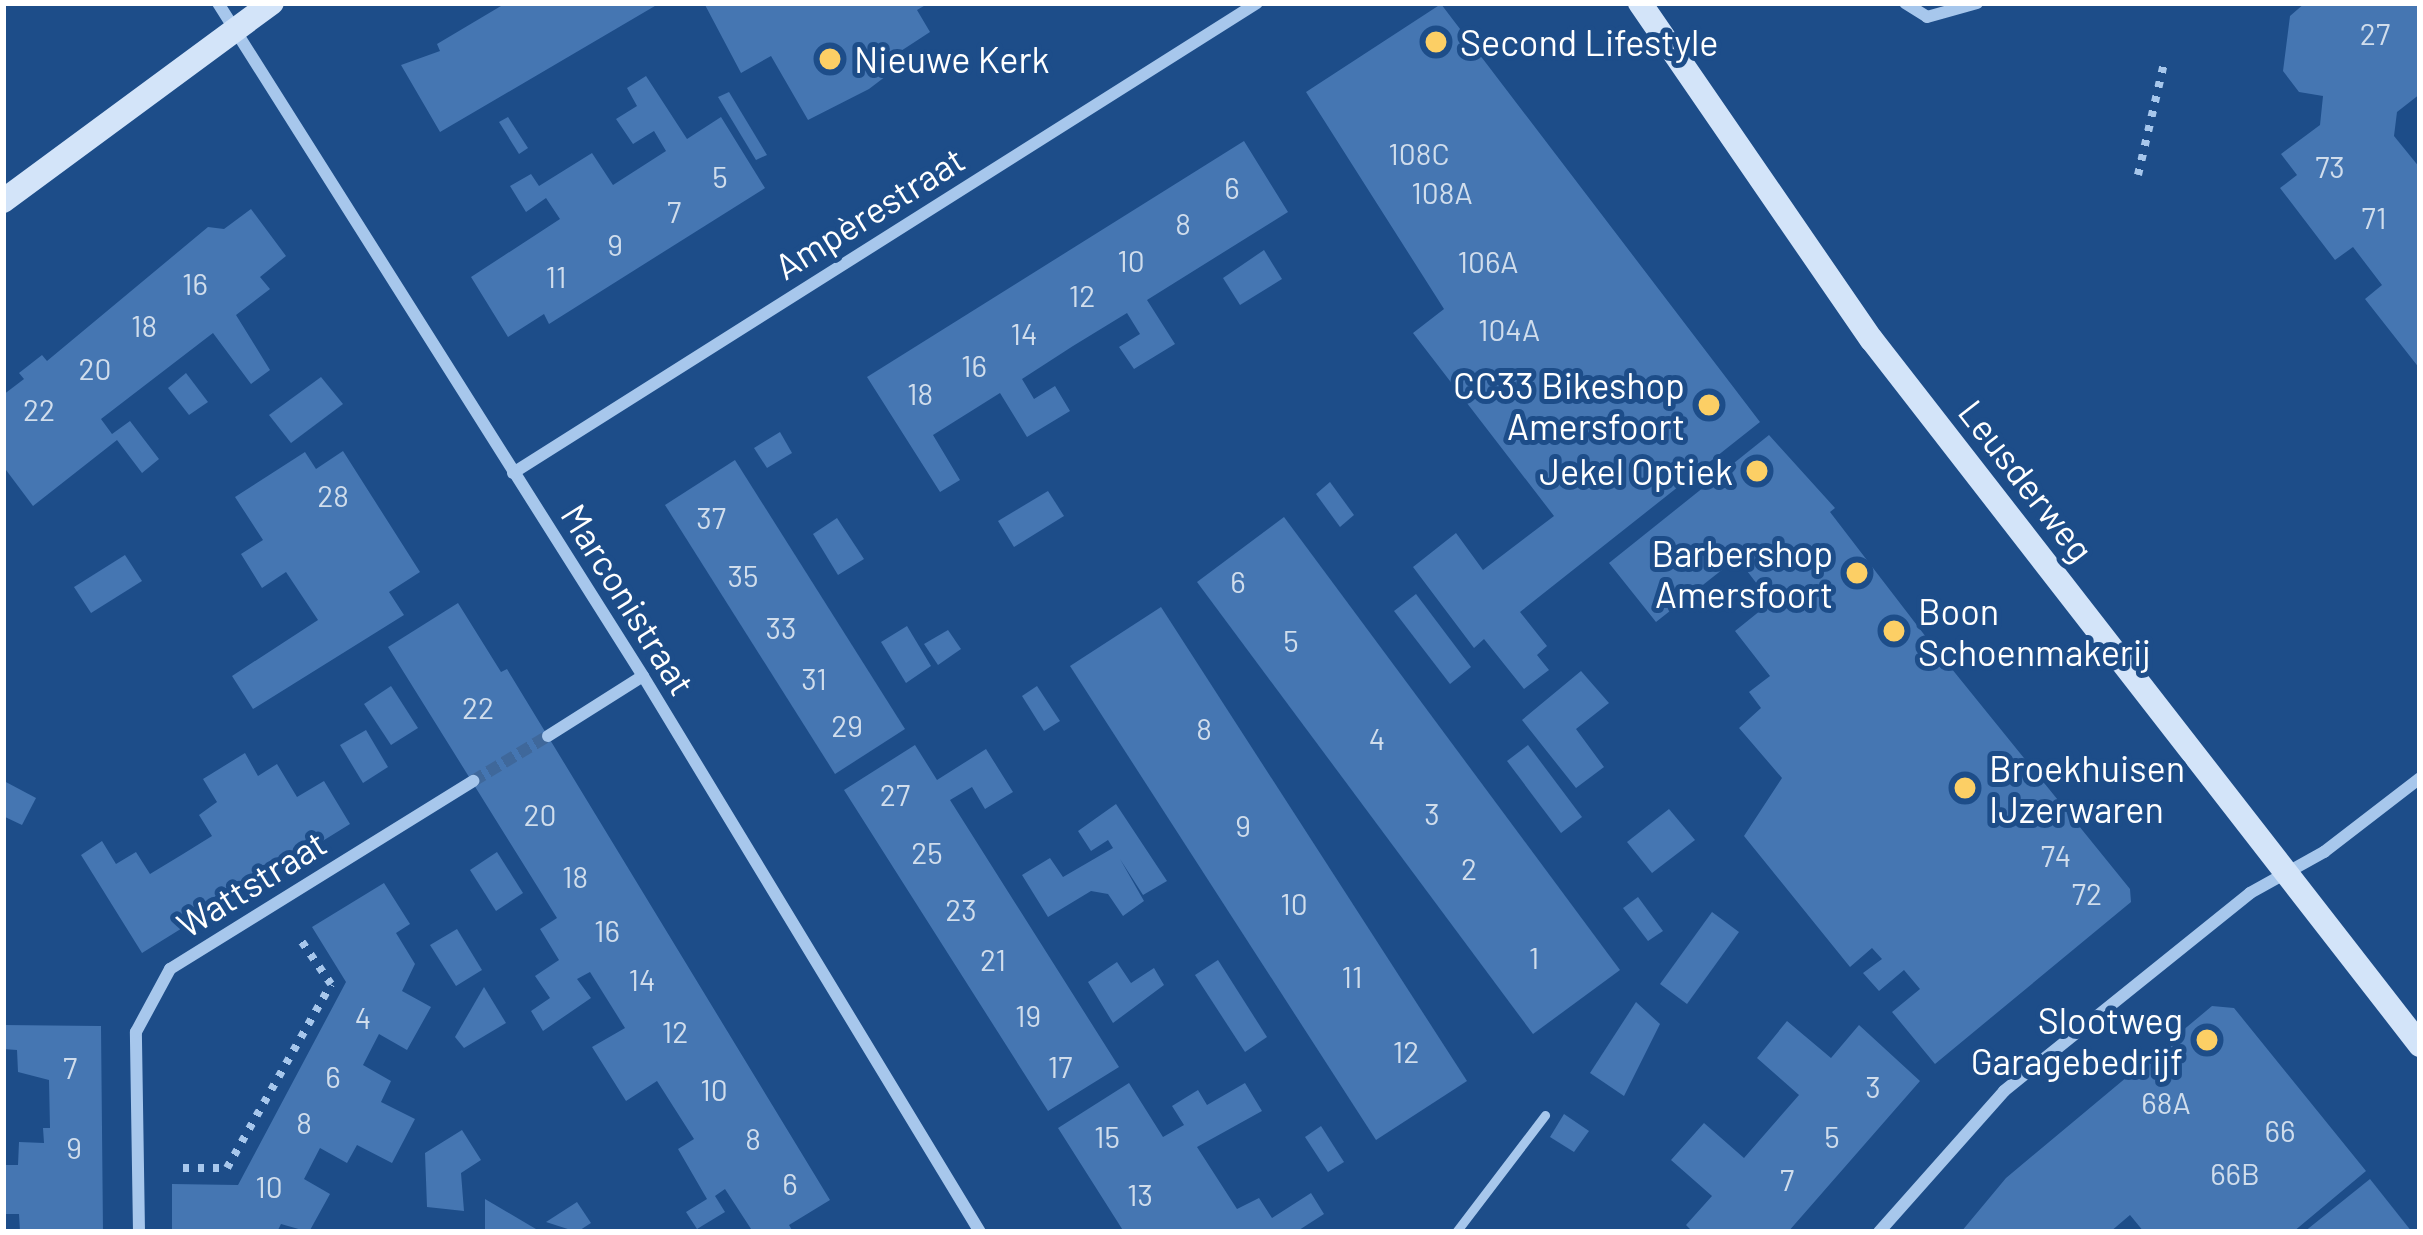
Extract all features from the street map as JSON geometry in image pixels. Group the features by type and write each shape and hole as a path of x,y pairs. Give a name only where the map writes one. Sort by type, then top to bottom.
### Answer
{"street":[{"name":"Marconistraat","path":"218,3 643,676 980,1232"},
{"path":"3,201 272,3"},
{"name":"Ampèrestraat","path":"513,473 1257,3"},
{"name":"Leusderweg","path":"1640,3 1872,340 2420,1046"},
{"path":"1905,3 1927,17 1977,3"},
{"path":"548,736 643,676"},
{"path":"1880,1232 2004,1091 2250,893 2288,872 2420,778"},
{"name":"Wattstraat","path":"139,1232 136,1032 170,969 473,781"}],"lane":[{"path":"1456,1232 1545,1115"}],"path":[{"path":"2138,175 2164,64"},
{"path":"138,1168 227,1168 331,984 276,903"}],"building":[{"path":"506,3 660,3 440,132 401,65 440,51 437,44"},
{"name":"Nieuwe Kerk","path":"704,3 929,3 917,10 930,32 884,62 890,73 869,89 808,120 771,56 741,73"},
{"path":"2305,3 2420,3 2420,94 2397,112 2394,136 2420,168 2420,369 2365,299 2382,285 2353,247 2335,260 2280,188 2297,175 2281,154 2320,125 2323,96 2299,92 2283,71 2290,16"},
{"path":"1441,4 1760,422 1520,612 1547,646 1537,655 1549,670 1524,689 1484,639 1474,648 1413,567 1456,533 1483,570 1554,516 1413,333 1444,309 1306,92"},
{"path":"646,76 687,139 721,117 765,188 549,324 544,314 508,337 471,277 560,219 546,198 526,212 510,186 531,174 539,186 592,153 613,185 666,151 654,131 633,144 616,119 637,106 627,88"},
{"path":"729,92 767,155 756,160 718,97"},
{"path":"508,117 528,148 519,154 499,122"},
{"path":"1244,141 1288,212 1147,300 1175,344 1134,369 1119,347 1140,334 1127,313 1073,346 1022,379 1034,399 1055,386 1070,411 1027,437 1000,393 933,435 960,480 940,492 867,377"},
{"path":"251,209 286,256 260,277 270,289 236,315 270,370 251,384 213,333 101,419 112,434 130,421 159,459 142,473 117,440 33,506 3,466 3,395 24,379 19,373 42,355 47,361 208,227 224,229"},
{"path":"1264,250 1282,279 1240,305 1223,278"},
{"path":"186,373 208,402 189,415 168,388"},
{"path":"321,377 343,404 291,443 269,415"},
{"path":"780,432 792,453 767,468 754,448"},
{"path":"1769,435 1835,508 1830,512 1926,637 2130,889 2131,902 1935,1064 1892,1012 1920,989 1904,970 1879,991 1863,973 1882,959 1872,948 1850,967 1744,836 1782,778 1739,728 1761,708 1749,692 1770,676 1735,631 1771,602 1737,558 1656,622 1609,563"},
{"path":"343,451 420,572 389,592 404,615 253,709 232,676 318,620 286,572 262,588 241,554 263,540 235,497 305,452 316,469"},
{"path":"735,460 905,729 835,774 665,505"},
{"path":"1330,482 1354,515 1340,527 1316,494"},
{"path":"1048,491 1064,516 1014,547 998,521"},
{"path":"1284,517 1620,970 1533,1034 1197,582"},
{"path":"837,518 864,559 838,575 813,534"},
{"path":"125,555 142,581 91,613 74,587"},
{"path":"1416,594 1471,667 1450,684 1394,611"},
{"path":"458,603 501,672 507,669 830,1200 789,1225 793,1232 753,1232 725,1189 715,1196 725,1212 697,1229 686,1212 707,1199 678,1149 694,1139 657,1081 626,1101 592,1047 625,1028 590,972 577,979 591,998 543,1031 531,1011 550,998 535,976 559,960 540,929 557,918 388,647"},
{"path":"1161,607 1467,1081 1376,1140 1070,666"},
{"path":"907,626 931,666 906,683 881,642"},
{"path":"948,630 961,649 938,665 924,644"},
{"path":"1581,671 1609,703 1576,729 1604,767 1576,788 1522,720"},
{"path":"391,686 418,728 391,745 364,704"},
{"path":"1037,686 1060,721 1044,731 1022,696"},
{"path":"366,730 388,767 363,783 340,745"},
{"path":"915,745 937,780 986,749 1013,792 985,809 972,787 950,800 1119,1067 1048,1111 844,790"},
{"path":"1528,745 1582,817 1561,833 1507,761"},
{"path":"245,753 258,776 277,764 297,797 324,781 350,824 142,953 81,855 102,841 116,864 136,852 150,874 212,836 199,815 217,802 203,779"},
{"path":"4,781 36,798 22,825 3,816"},
{"path":"1116,804 1167,881 1143,895 1120,859 1144,901 1123,916 1108,894 1091,891 1048,917 1022,875 1050,858 1063,877 1113,848 1108,840 1091,851 1078,831"},
{"path":"1669,809 1695,840 1652,873 1627,842"},
{"path":"497,852 523,893 496,911 470,870"},
{"path":"384,883 410,924 396,933 415,964 402,991 431,1007 407,1050 379,1034 363,1065 391,1081 381,1102 415,1119 392,1163 357,1145 347,1163 320,1148 304,1179 330,1194 309,1232 281,1224 277,1232 172,1232 172,1184 238,1185 346,982 312,927"},
{"path":"1638,897 1663,931 1648,941 1623,908"},
{"path":"1712,912 1739,932 1687,1004 1660,984"},
{"path":"457,929 482,970 456,986 430,945"},
{"path":"1218,960 1267,1037 1245,1052 1195,975"},
{"path":"1117,962 1131,983 1154,968 1164,985 1113,1023 1088,982"},
{"path":"484,987 506,1023 464,1048 455,1037"},
{"path":"1636,1002 1660,1024 1624,1096 1590,1073"},
{"path":"2212,1006 2234,1008 2366,1171 2293,1232 2144,1232 2130,1215 2110,1232 1961,1232 2006,1178"},
{"path":"1787,1021 1831,1058 1859,1025 1920,1081 1788,1232 1693,1232 1686,1225 1712,1196 1671,1160 1704,1123 1744,1158 1799,1095 1757,1058"},
{"path":"3,1025 101,1026 103,1232 20,1232 19,1214 3,1214 3,1165 18,1165 19,1142 44,1143 43,1128 50,1128 49,1080 18,1072 17,1050 3,1049"},
{"path":"1129,1083 1163,1137 1184,1125 1172,1106 1198,1090 1207,1105 1245,1083 1262,1111 1197,1147 1237,1209 1259,1198 1272,1218 1311,1193 1324,1214 1296,1232 1124,1232 1058,1128"},
{"path":"1564,1114 1589,1131 1574,1152 1550,1137"},
{"path":"1321,1126 1344,1162 1328,1172 1305,1137"},
{"path":"462,1130 481,1160 461,1173 464,1211 427,1207 425,1153"},
{"path":"2370,1179 2412,1232 2304,1232"},
{"path":"485,1199 541,1232 485,1232"},
{"path":"577,1202 591,1223 577,1232 546,1222"}],"tunnel":[{"path":"473,781 548,736"}],"place":[{"name":"Second Lifestyle","path":"1436,42"},
{"name":"Nieuwe Kerk","path":"830,59"},
{"name":"CC33 Bikeshop Amersfoort","path":"1709,405"},
{"name":"Jekel Optiek","path":"1757,471"},
{"name":"Barbershop Amersfoort","path":"1857,573"},
{"name":"Boon Schoenmakerij","path":"1894,631"},
{"name":"Broekhuisen IJzerwaren","path":"1965,788"},
{"name":"Slootweg Garagebedrijf","path":"2207,1040"}]}
